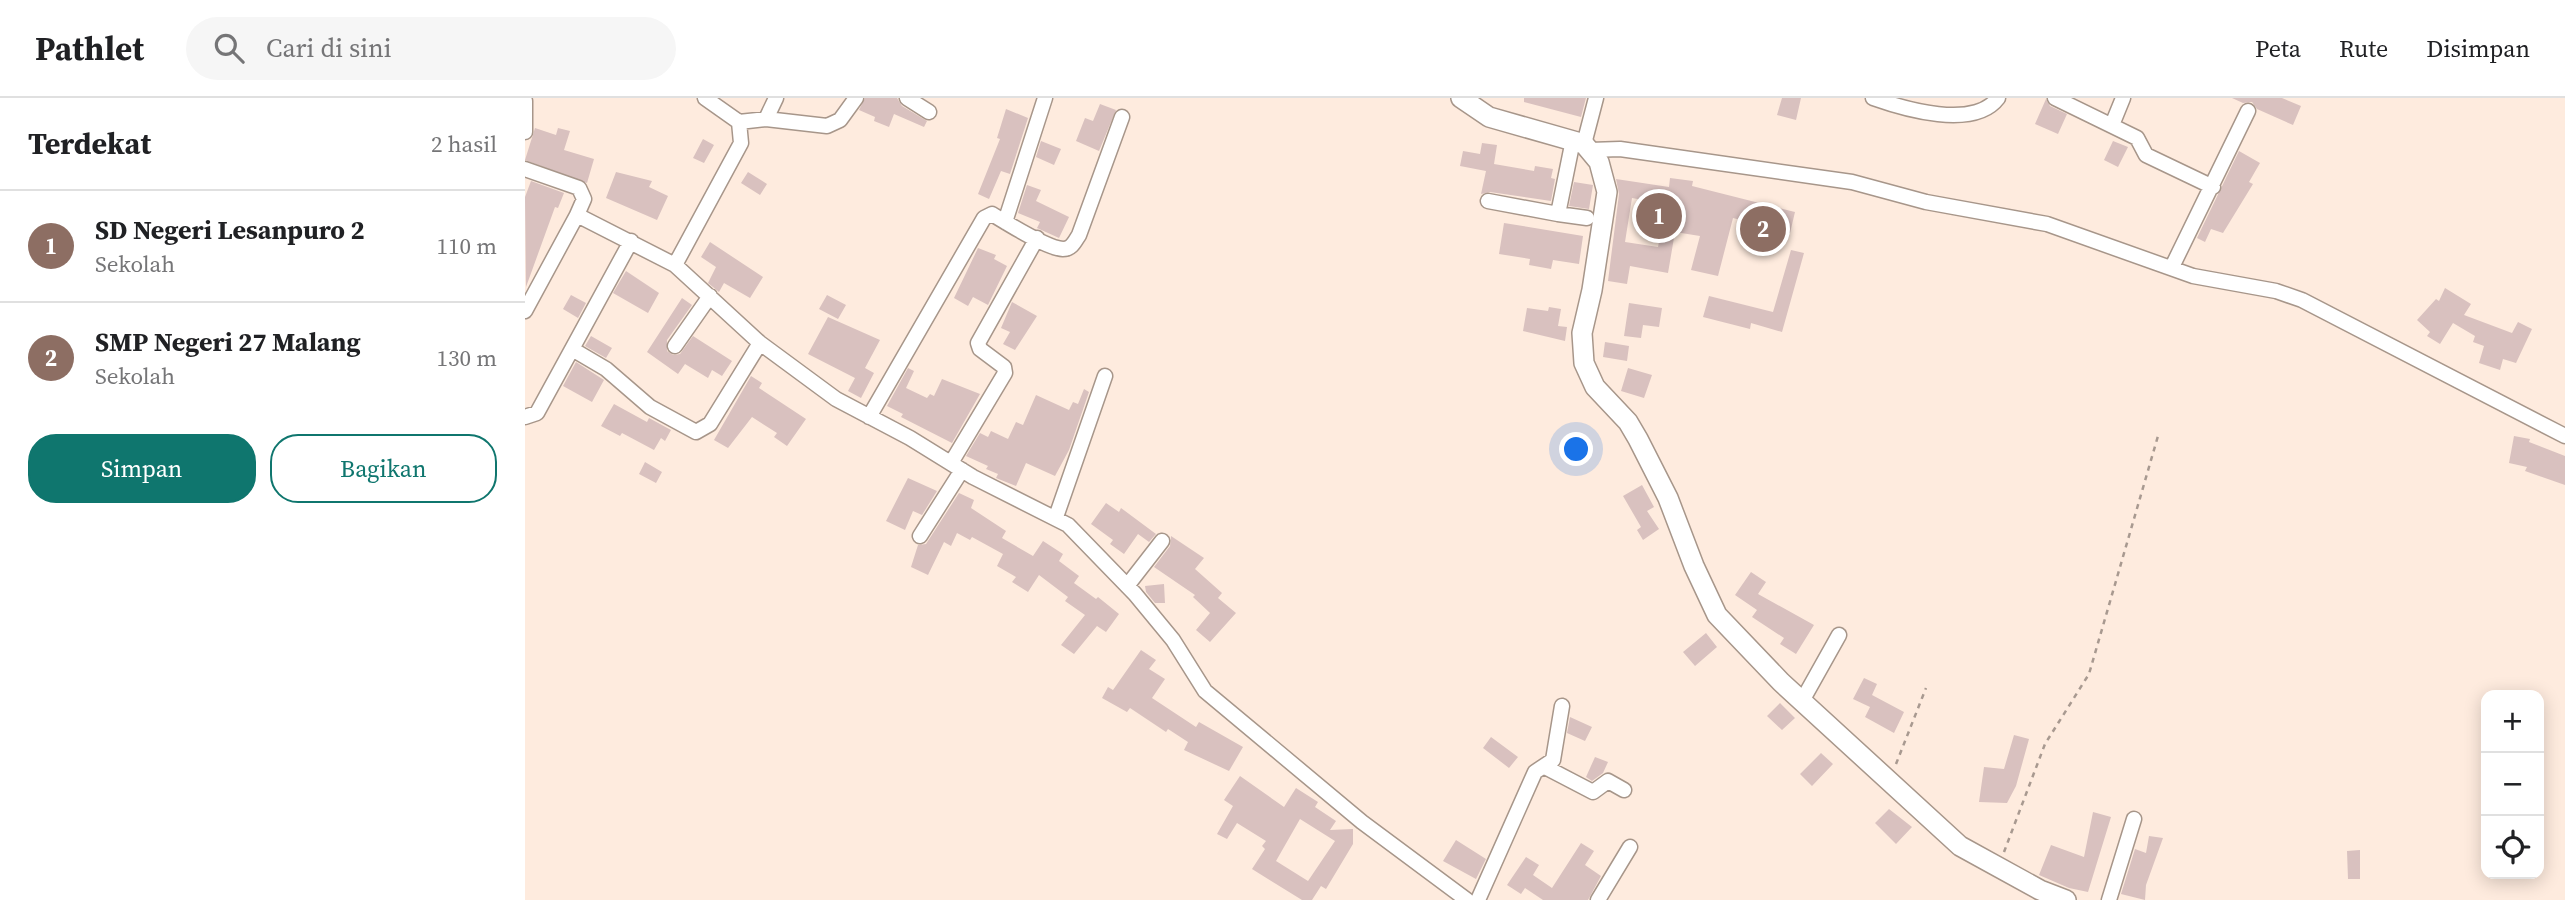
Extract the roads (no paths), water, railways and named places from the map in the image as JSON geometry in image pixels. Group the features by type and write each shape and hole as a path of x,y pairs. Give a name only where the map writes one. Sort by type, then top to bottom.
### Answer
{"street":[{"path":"705,98 739,122 766,119 831,125 856,98"},
{"path":"766,119 776,98"},
{"path":"907,98 929,112"},
{"path":"1006,222 1045,98"},
{"path":"1558,214 1597,98"},
{"path":"1873,98 1934,114 1975,112 1993,105 1998,98"},
{"path":"2112,125 2123,98"},
{"path":"1465,100 1489,117 1582,145 1852,182 1926,202 2047,224 2193,276 2276,291 2302,300 2565,436"},
{"path":"2064,100 2137,138 2146,155 2213,187"},
{"path":"525,101 525,132"},
{"path":"2172,267 2248,111"},
{"path":"869,417 978,224 992,214 1064,249 1072,246 1079,235 1122,117"},
{"path":"675,265 737,151 741,133 739,122"},
{"path":"1582,145 1603,171 1607,192 1592,290 1582,333 1584,363 1595,387 1628,422 1653,468 1717,615 1803,701 1960,846 1997,868 2066,900"},
{"path":"525,169 579,188 585,200 525,311"},
{"path":"1488,201 1587,218"},
{"path":"577,215 675,265 760,343 836,399 1067,525 1127,586 1173,640 1205,691 1362,822 1467,900"},
{"path":"920,536 1005,373 1004,367 980,349 978,343 1037,237"},
{"path":"525,417 537,413 631,241"},
{"path":"675,346 710,296"},
{"path":"572,349 606,369 650,407 695,432 706,428 717,415 760,343"},
{"path":"1056,517 1105,376"},
{"path":"1127,586 1162,541"},
{"path":"1803,701 1839,635"},
{"path":"1478,900 1535,772 1550,765 1556,751 1562,706"},
{"path":"1545,767 1593,792 1608,781 1624,790"},
{"path":"2109,900 2134,819"},
{"path":"1598,900 1630,847"}],"place":[{"name":"SD Negeri Lesanpuro 2","path":"1659,216"},
{"name":"SMP Negeri 27 Malang","path":"1763,229"}]}
